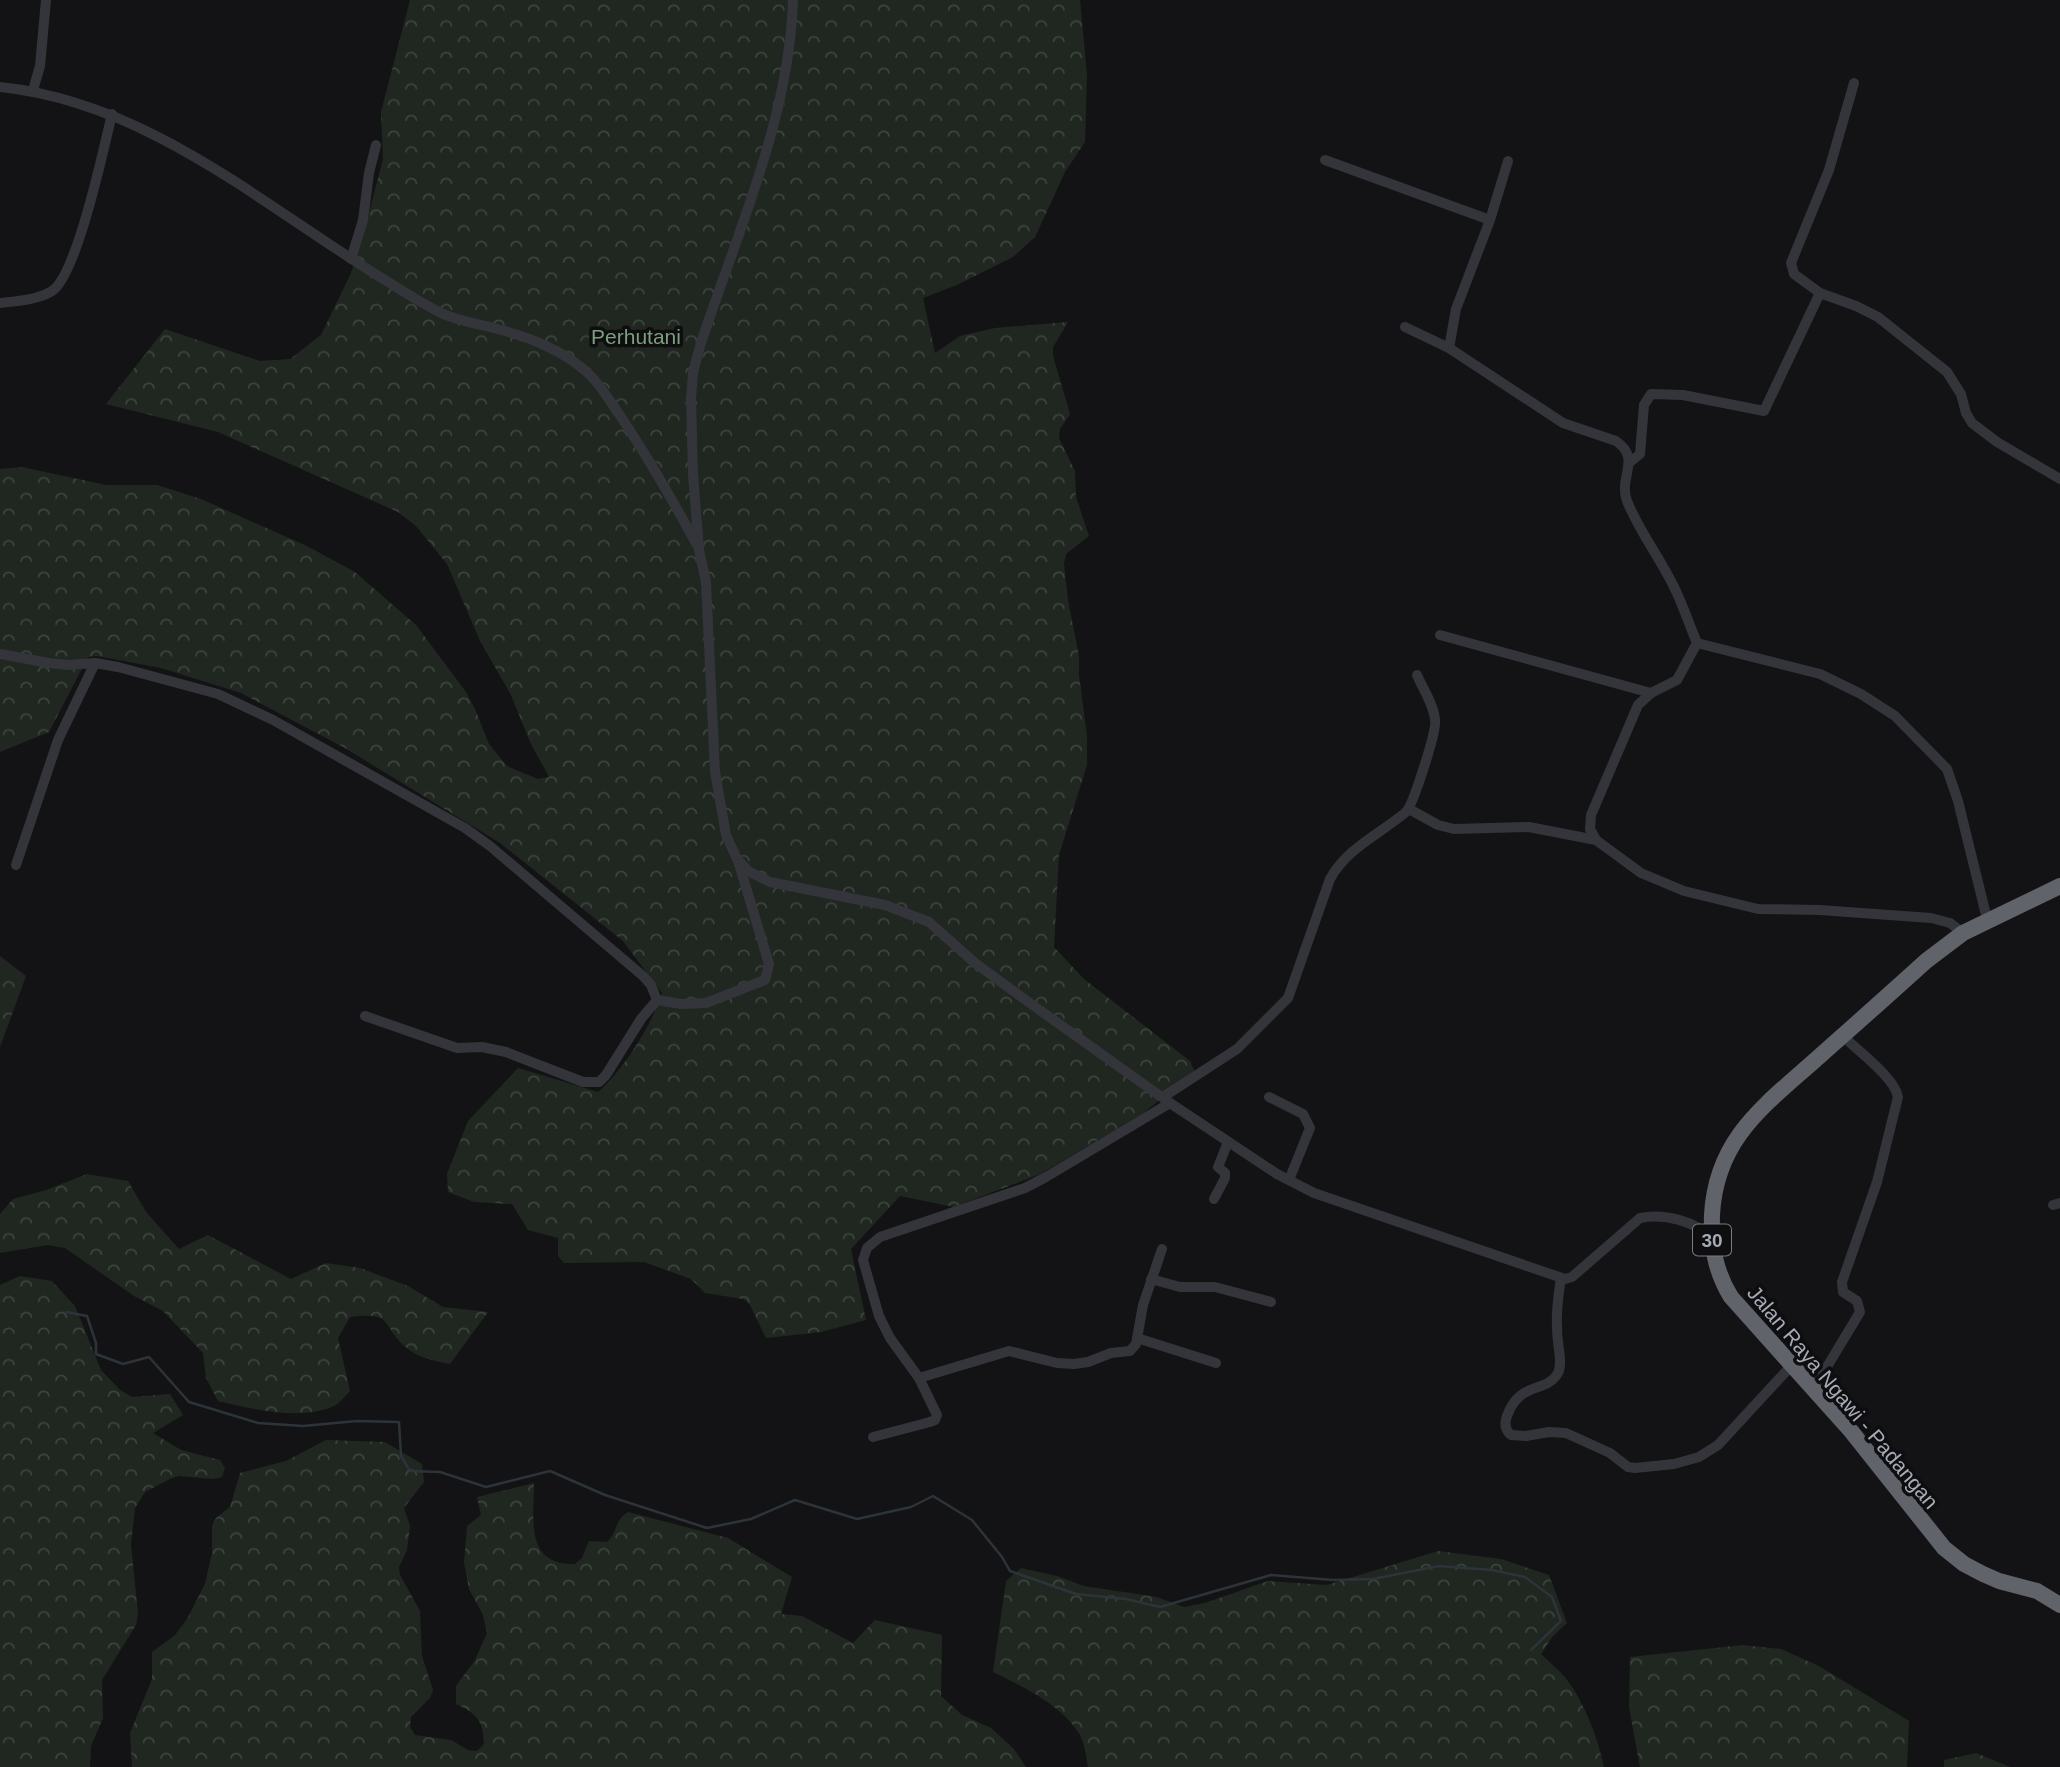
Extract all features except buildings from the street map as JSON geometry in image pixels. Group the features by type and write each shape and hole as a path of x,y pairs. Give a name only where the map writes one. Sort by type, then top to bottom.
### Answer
{"highway":[{"name":"Jalan Raya Ngawi - Padangan","path":"2060,886 1987,919 1963,933 1926,961 1752,1118 1737,1136 1718,1174 1713,1199 1712,1239 1717,1269 1731,1297 1877,1463 1935,1539 1954,1558 1983,1574 2037,1591 2060,1605"}],"street":[{"path":"33,90 40,66 46,0"},
{"path":"657,1000 681,1004 706,1003 761,983 767,977 769,964 737,859 726,835 715,772 706,582 699,550 693,475 693,373 767,150 789,63 793,0"},
{"path":"1854,83 1829,170 1792,255 1794,274 1820,293 1878,317 1947,372 1961,394 1972,423 1997,442 2060,479"},
{"path":"0,87 33,90 112,114 201,159 351,259 440,313 524,337 563,354 602,389 649,459 699,550"},
{"path":"0,303 43,296 61,282 80,236 112,114"},
{"path":"351,259 363,220 369,173 376,145"},
{"path":"1325,160 1490,220"},
{"path":"1449,348 1456,309 1490,220 1508,162"},
{"path":"1629,463 1640,454 1644,405 1651,394 1683,395 1764,411 1820,293"},
{"path":"1405,327 1449,348 1563,423 1616,441 1626,450 1629,463 1625,482 1628,501 1675,588 1697,643 1678,680 1651,693 1634,712 1591,816 1590,829 1596,840 1641,873 1684,891 1758,909 1820,910 1931,918 1950,923 1963,933"},
{"path":"1440,635 1651,693"},
{"path":"1697,643 1820,674 1861,694 1895,716 1947,769 1958,801 1987,919"},
{"path":"0,653 68,665 95,663 218,694 273,720 438,810 491,845 643,976 651,985 657,1000"},
{"path":"16,865 58,740 95,663"},
{"path":"873,1437 935,1420 937,1415 919,1378 890,1338 879,1316 863,1260 867,1248 880,1237 1036,1183 1167,1100 1237,1049 1282,1005 1293,987 1336,868 1353,851 1409,809 1435,731 1434,715 1417,675"},
{"path":"1409,809 1438,825 1454,829 1529,827 1596,840"},
{"path":"737,859 748,871 770,882 885,905 929,922 975,963 1167,1100 1265,1167 1314,1193 1560,1278 1572,1277 1630,1225 1646,1217 1693,1224 1703,1229 1712,1239"},
{"path":"365,1016 457,1048 482,1047 506,1052 592,1083 599,1082 606,1075 641,1019 657,1000"},
{"path":"1813,1390 1860,1312 1857,1301 1843,1292 1842,1282 1877,1182 1898,1097 1888,1079 1843,1036"},
{"path":"1269,1097 1303,1114 1310,1128 1289,1180"},
{"path":"1214,1199 1225,1178 1225,1173 1218,1167 1228,1142"},
{"path":"919,1378 1009,1351 1057,1363 1088,1362 1108,1354 1130,1351 1137,1338 1151,1279 1162,1249"},
{"path":"1560,1278 1555,1316 1560,1368 1555,1379 1520,1395 1511,1407 1505,1426 1511,1435 1566,1433 1610,1453 1628,1467 1674,1464 1699,1457 1718,1445 1791,1366"},
{"path":"1151,1279 1181,1287 1215,1287 1271,1302"},
{"path":"1137,1338 1216,1363"}],"green space":[{"name":"Perhutani","path":"410,0 1080,0 1087,75 1085,142 1065,172 1035,237 1013,257 957,285 923,298 935,353 960,336 995,328 1068,322 1053,347 1053,356 1070,414 1060,429 1059,438 1075,471 1076,497 1089,536 1066,554 1064,564 1079,656 1087,736 1087,765 1059,855 1054,947 1084,979 1190,1061 1195,1072 1142,1114 1040,1174 954,1207 900,1196 851,1249 866,1320 821,1332 766,1338 750,1305 743,1299 705,1293 691,1279 644,1262 564,1263 558,1256 558,1238 528,1230 512,1204 474,1202 448,1192 447,1174 468,1121 518,1068 598,1092 636,1046 662,993 623,941 500,843 345,748 241,693 161,668 97,656 88,657 49,732 0,752 0,469 22,467 106,485 157,485 201,499 307,546 355,572 416,625 466,692 489,744 507,766 538,779 549,777 530,742 511,695 480,641 447,564 416,526 398,512 218,432 106,404 165,329 260,361 290,359 321,335 351,273 363,236 383,159 381,112"},
{"path":"0,956 26,976 0,1047"},
{"path":"87,1174 128,1181 146,1212 179,1249 208,1235 291,1279 326,1263 360,1268 408,1286 443,1307 488,1312 450,1364 412,1352 399,1341 381,1318 350,1317 338,1338 350,1391 336,1405 321,1410 307,1413 276,1412 218,1401 206,1378 203,1353 163,1311 134,1296 65,1248 47,1245 0,1253 0,1214 13,1199"},
{"path":"20,1276 52,1281 75,1306 101,1370 119,1389 132,1397 170,1394 183,1415 153,1433 181,1450 220,1460 225,1468 222,1477 213,1479 179,1476 170,1479 145,1492 135,1508 131,1544 138,1614 136,1625 102,1680 103,1718 91,1746 90,1767 0,1767 0,1285"},
{"path":"326,1440 385,1442 422,1464 424,1482 404,1508 410,1526 407,1550 399,1567 400,1575 420,1611 422,1656 433,1690 430,1698 411,1717 410,1727 415,1735 451,1740 468,1750 477,1751 484,1744 480,1723 469,1711 456,1704 456,1686 475,1660 487,1633 483,1615 469,1589 464,1563 467,1526 481,1515 477,1497 534,1483 535,1537 547,1557 559,1562 575,1564 582,1558 589,1541 607,1542 620,1519 628,1512 728,1538 792,1577 781,1614 802,1616 853,1643 875,1620 942,1635 941,1696 962,1715 991,1728 1014,1749 1026,1767 132,1767 130,1733 152,1679 152,1652 175,1635 187,1619 205,1584 212,1553 212,1526 216,1518 230,1507 240,1473 286,1461"},
{"path":"1438,1551 1501,1559 1549,1575 1567,1623 1553,1636 1541,1654 1565,1677 1579,1698 1594,1732 1604,1767 1088,1767 1080,1735 1063,1714 1041,1698 993,1672 1006,1581 1021,1568 1057,1576 1084,1586 1157,1597 1184,1607 1205,1603 1268,1581 1327,1585"},
{"path":"1743,1645 1781,1649 1819,1666 1909,1721 1907,1767 1640,1767 1629,1707 1630,1657"},
{"path":"1976,1753 2010,1767 1944,1767 1944,1760"}],"waterway":[{"path":"66,1312 87,1316 96,1343 96,1354 123,1364 149,1357 189,1402 258,1423 303,1426 357,1421 399,1422 401,1456 410,1471 440,1472 486,1487 550,1471 605,1495 707,1528 751,1519 795,1500 857,1519 911,1507 933,1496 972,1520 1010,1571 1076,1594 1126,1599 1160,1607 1271,1575 1333,1580 1373,1579 1439,1566 1492,1570 1525,1577 1552,1597 1561,1621 1531,1650"}]}
